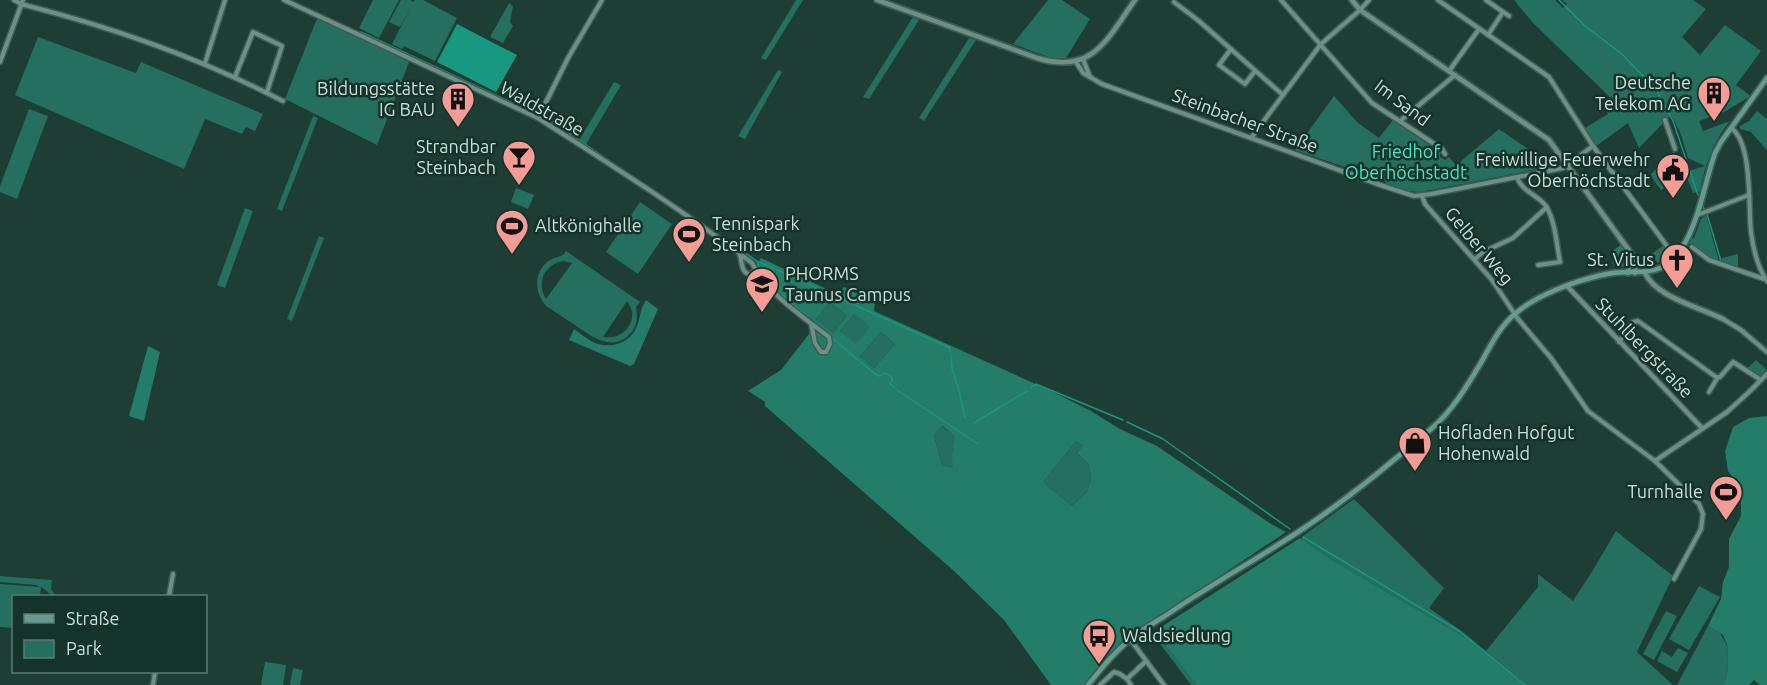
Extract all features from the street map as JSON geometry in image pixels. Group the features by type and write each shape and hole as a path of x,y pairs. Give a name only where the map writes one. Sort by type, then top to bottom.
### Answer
{"main road":[{"path":"1088,685 1130,639 1297,533 1352,493 1433,428 1448,413 1494,339 1514,314 1529,304 1567,286 1602,275 1645,273 1660,268 1675,256 1703,213 1715,153 1767,78"}],"street":[{"path":"14,0 108,27 205,63 283,100"},
{"path":"205,63 225,0"},
{"name":"Waldstraße","path":"284,0 538,118 752,263 755,270 774,292 829,337 830,347 826,352 823,353 816,347 811,323"},
{"path":"538,118 568,58 602,0"},
{"path":"877,0 1037,58 1058,63 1076,62 1100,47 1134,0"},
{"name":"Im Sand","path":"1281,0 1372,103 1442,149 1445,154"},
{"path":"1352,0 1360,10 1549,140 1629,251 1635,261 1635,273"},
{"path":"1251,138 1321,44 1369,0"},
{"path":"1438,0 1549,77 1593,146 1675,256"},
{"path":"1486,0 1509,16"},
{"path":"0,62 22,2"},
{"path":"1174,2 1185,9 1282,95"},
{"path":"1488,34 1503,12"},
{"path":"1449,71 1479,28"},
{"path":"235,77 253,32 282,46 267,92"},
{"path":"1231,49 1219,65 1245,84 1255,71"},
{"path":"1083,59 1090,77"},
{"name":"Steinbacher Straße","path":"1076,62 1083,73 1102,84 1404,194 1422,195 1563,168 1567,165"},
{"path":"1400,121 1455,75"},
{"path":"1665,120 1676,149"},
{"path":"1731,128 1739,135 1741,141 1749,180 1752,239 1766,280"},
{"path":"1567,165 1593,146"},
{"path":"1517,177 1522,186 1547,207 1551,217 1560,262 1538,265"},
{"name":"Gelber Weg","path":"1422,195 1425,204 1475,259 1499,290 1514,314 1551,358 1588,411 1655,461 1699,504 1703,514 1701,529 1674,579"},
{"path":"1703,213 1749,195"},
{"path":"1475,259 1483,252 1513,238 1547,207"},
{"path":"1692,247 1708,260 1766,280"},
{"path":"1628,273 1629,251"},
{"name":"Waldstraße","path":"740,254 742,269 750,275 755,270"},
{"path":"1645,273 1651,283 1670,295 1723,319 1741,330 1767,352"},
{"name":"Stuhlbergstraße","path":"1567,286 1702,428"},
{"path":"1619,342 1633,322 1638,321 1718,377"},
{"path":"1709,392 1718,377 1734,362 1761,380"},
{"path":"1655,461 1727,412 1767,374"},
{"path":"169,595 173,574"},
{"path":"1130,639 1164,685"},
{"path":"1127,679 1146,661"},
{"path":"1100,685 1114,672 1127,679 1131,685"}],"green space":[{"path":"373,0 399,0 379,38 359,28"},
{"path":"401,0 413,2 423,0 457,18 435,61 404,46 402,49 392,44 411,7 400,27 389,22"},
{"path":"796,0 803,0 766,60 761,58"},
{"path":"1048,0 1062,0 1090,19 1066,58 1051,58 1013,44"},
{"path":"1514,0 1555,0 1563,8 1567,4 1562,0 1693,0 1706,9 1682,37 1700,55 1725,25 1761,51 1736,85 1751,96 1724,112 1699,121 1703,131 1730,121 1710,154 1700,191 1693,193 1685,172 1705,166 1688,158 1680,132 1671,115 1639,148 1628,123 1596,146 1585,128 1608,114 1602,104 1611,98 1534,24"},
{"path":"509,3 513,6 510,22 513,26 503,43 490,37"},
{"path":"319,17 409,62 377,145 285,99"},
{"path":"913,17 919,20 869,99 863,97"},
{"path":"38,37 136,73 141,62 263,114 255,131 246,127 242,134 205,119 184,169 15,95"},
{"path":"969,38 976,40 924,121 919,118"},
{"path":"778,70 782,72 745,139 738,136"},
{"path":"614,82 621,85 585,146 578,142"},
{"name":"Friedhof Oberhöchstadt","path":"1334,96 1358,123 1379,138 1393,120 1440,152 1440,157 1445,160 1449,157 1455,164 1499,129 1534,153 1544,168 1420,192 1404,191 1386,184 1385,181 1295,150"},
{"path":"29,109 48,116 17,199 0,192 0,186"},
{"path":"1757,111 1767,119 1767,151 1751,132 1740,129 1740,126 1749,121"},
{"path":"313,116 318,118 282,211 277,209"},
{"path":"1674,151 1682,174 1676,178 1678,181 1676,183 1674,180 1661,190 1650,175"},
{"path":"516,188 534,195 528,209 511,202"},
{"path":"640,202 672,224 638,274 606,252"},
{"path":"245,208 253,211 225,288 217,285"},
{"path":"1706,215 1719,262 1705,257 1689,243 1694,238 1701,219"},
{"path":"319,236 324,238 292,321 287,319"},
{"path":"1663,246 1669,255 1658,263 1650,255"},
{"path":"566,251 640,302 636,307 636,325 623,340 609,342 595,338 546,306 539,294 538,276 544,265","holes":["563,261 572,263 546,299 542,287 544,276 551,266","627,301 632,315 628,327 618,336 603,337"]},
{"path":"1738,254 1738,268 1722,263 1722,258"},
{"path":"789,282 800,291 793,300 782,291"},
{"path":"830,302 847,316 833,333 816,319"},
{"path":"854,314 871,327 856,345 840,331"},
{"path":"881,332 895,344 874,368 860,356"},
{"path":"1756,360 1767,370 1762,376 1747,369"},
{"path":"941,426 956,436 953,468 942,465 934,435"},
{"path":"1076,441 1083,446 1077,453 1088,464 1091,475 1087,492 1072,506 1043,482"},
{"path":"1354,499 1444,588 1429,608 1486,651 1538,587 1538,574 1573,601 1616,531 1673,576 1637,652 1673,685 1191,685 1152,633 1302,539"},
{"path":"0,576 52,580 51,589 55,595 50,595 41,587 40,595 12,595 12,628 0,627 0,584 40,587 0,582"},
{"path":"1699,586 1720,597 1689,650 1669,639"},
{"path":"1666,611 1677,616 1654,660 1643,654"},
{"path":"1708,626 1720,633 1728,647 1727,678 1721,685 1677,685"},
{"path":"1678,648 1688,653 1677,672 1657,661 1662,651 1672,657"},
{"path":"265,662 286,665 283,685 261,685"},
{"path":"293,668 303,670 300,685 290,685"}],"shaded area":[{"path":"457,24 517,55 496,92 437,62"},
{"path":"1621,245 1629,256 1626,264 1618,268 1612,263 1616,254 1612,251"},
{"path":"761,258 837,294 844,287 875,302 874,311 1051,391 1120,429 1157,446 1286,532 1126,639 1085,685 1051,685 1004,620 954,571 765,406 765,402 748,391 781,370 816,325 771,287 755,269","holes":["789,282 800,291 793,299 782,291","830,302 847,316 833,333 816,319","854,314 870,327 856,344 840,331","881,332 895,344 874,368 860,356","942,426 955,436 953,468 942,465 934,435","1076,441 1083,446 1077,453 1088,464 1091,475 1087,492 1072,506 1043,482"]},
{"path":"646,300 658,309 634,364 630,366 569,340 574,329 598,344 610,345 626,340 634,332"},
{"path":"148,346 160,352 144,421 129,416"},
{"path":"1767,416 1767,685 1760,685 1754,680 1749,685 1721,685 1727,678 1728,647 1723,635 1708,626 1721,599 1723,582 1729,567 1729,539 1741,516 1741,488 1728,471 1725,451 1733,427 1749,418"},
{"path":"1300,538 1323,555 1467,639 1523,685 1197,685 1155,631"}],"waterway":[{"path":"1559,0 1585,26 1623,55 1657,91 1673,121 1698,195"},
{"path":"361,32 536,114"},
{"path":"547,118 665,199"},
{"path":"1703,206 1705,211"},
{"path":"679,208 757,261 835,296"},
{"path":"1707,214 1721,261"},
{"path":"757,262 759,268"},
{"path":"759,272 809,318"},
{"path":"839,298 950,348 950,351"},
{"path":"812,321 822,330"},
{"path":"833,339 875,374 879,376 886,373 891,376 890,384 894,387"},
{"path":"951,356 952,369 965,417"},
{"path":"1030,388 1036,384 1123,420"},
{"path":"897,390 978,444"},
{"path":"974,423 1027,391"},
{"path":"1127,422 1163,439 1290,529"},
{"path":"1303,537 1459,631 1525,685"}],"place":[{"name":"Deutsche Telekom AG","path":"1714,122"},
{"name":"Bildungsstätte IG BAU","path":"458,128"},
{"name":"Strandbar Steinbach","path":"519,186"},
{"name":"Freiwillige Feuerwehr Oberhöchstadt","path":"1673,199"},
{"name":"Altkönighalle","path":"512,255"},
{"name":"Tennispark Steinbach","path":"689,263"},
{"name":"St. Vitus","path":"1677,289"},
{"name":"PHORMS Taunus Campus","path":"762,313"},
{"name":"Hofladen Hofgut Hohenwald","path":"1415,472"},
{"name":"Turnhalle","path":"1726,521"},
{"name":"Waldsiedlung","path":"1099,665"}]}
